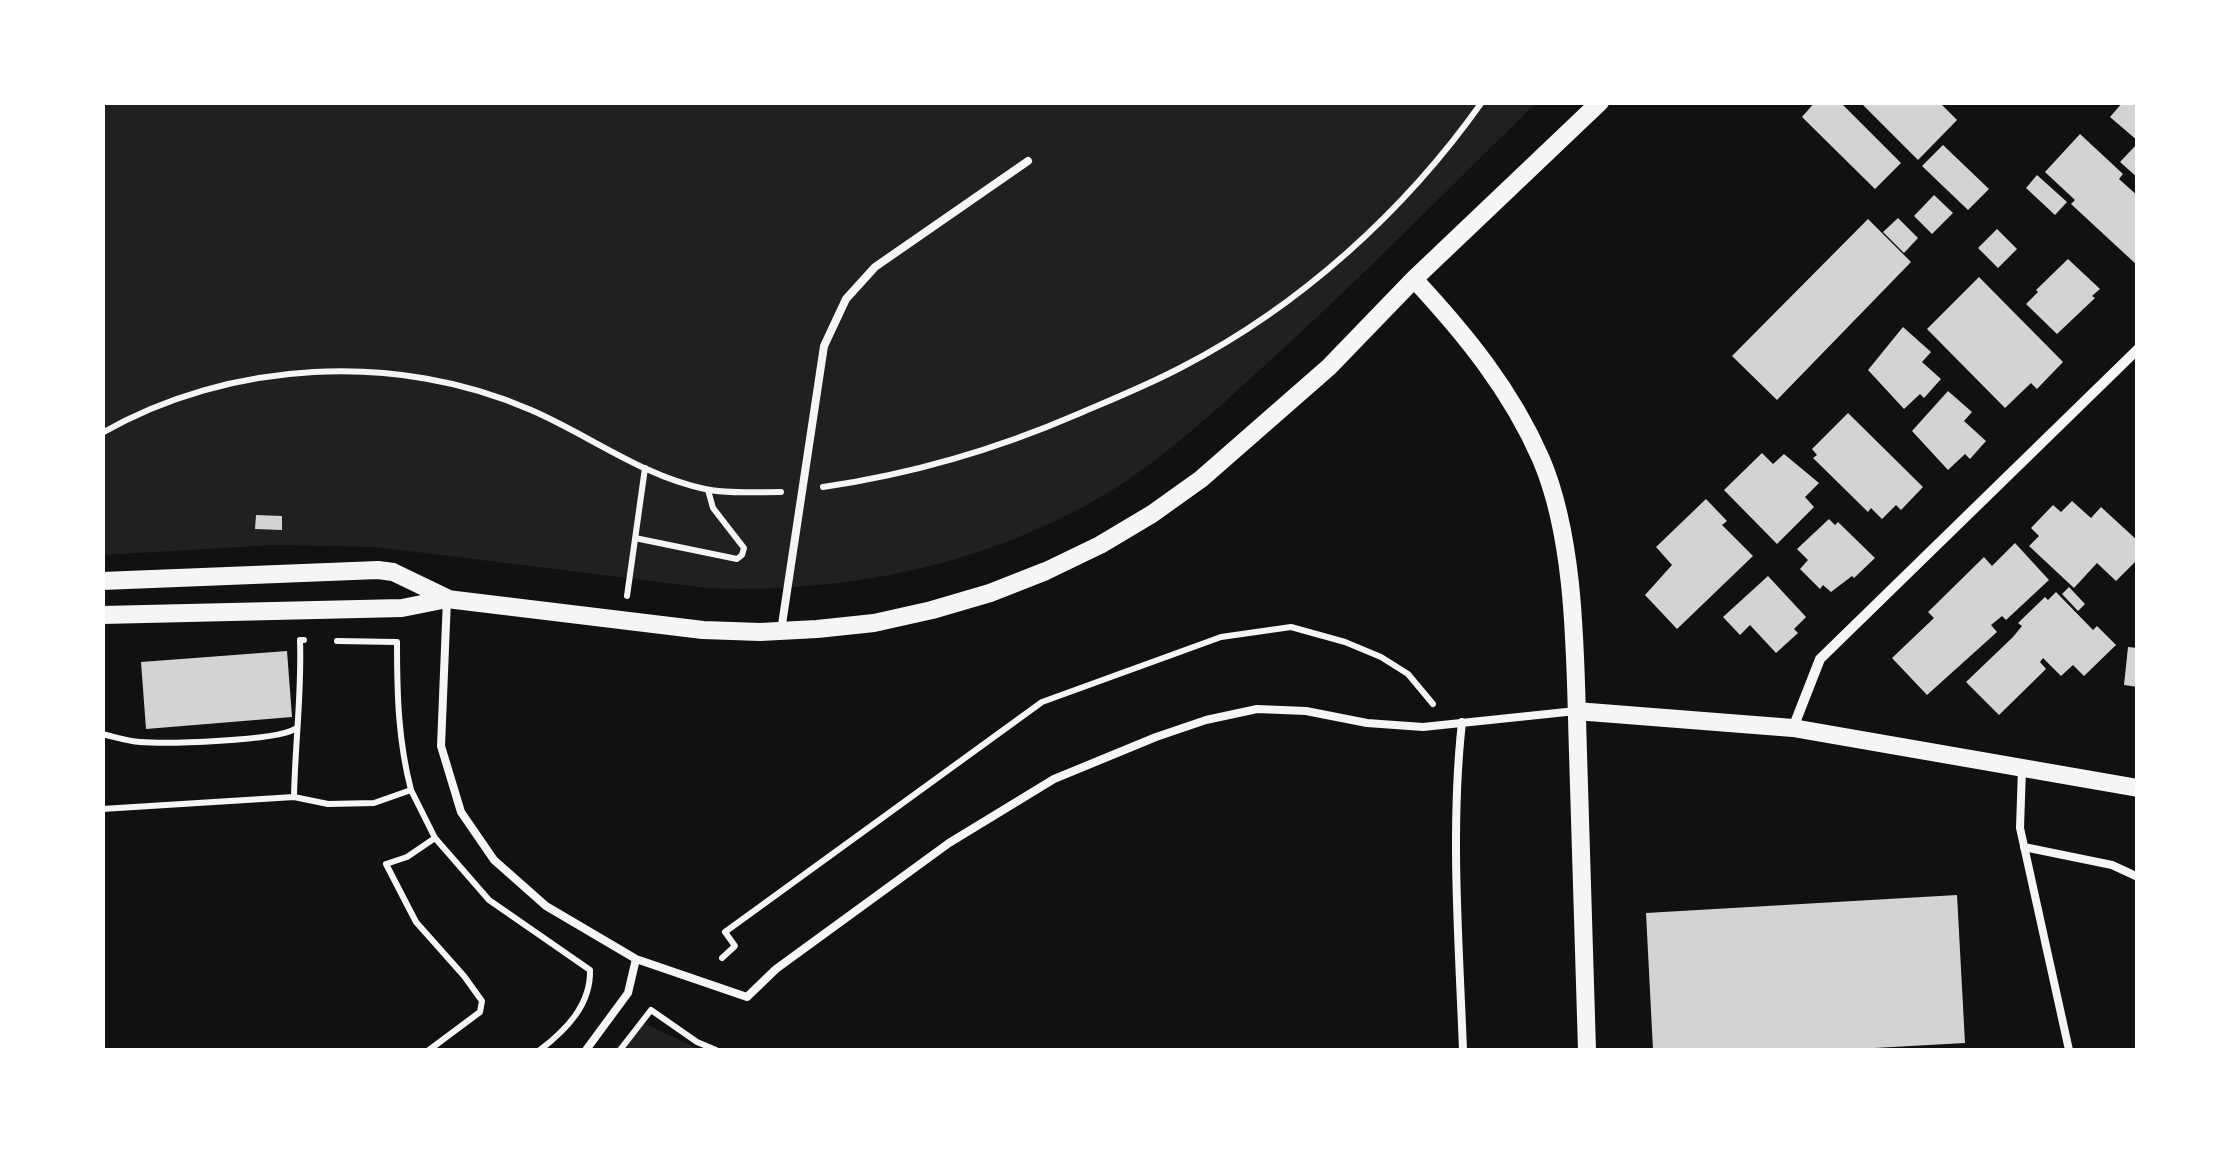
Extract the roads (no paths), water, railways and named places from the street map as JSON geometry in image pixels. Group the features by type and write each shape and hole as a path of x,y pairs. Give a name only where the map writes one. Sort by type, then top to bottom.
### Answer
{"street":[{"path":"102,581 378,570 393,572 447,598 703,630 781,631 874,622 990,594 1100,545 1201,479 1329,367 1600,102"},
{"path":"1414,280 1485,362 1514,406 1542,462 1562,524 1576,711 1587,1050"},
{"path":"1794,728 1820,659 2138,348"},
{"path":"102,615 402,608 447,598"},
{"path":"1576,711 1794,728 2138,788"}],"lane":[{"path":"781,631 819,371 833,322 846,299 875,268 1028,161"},
{"path":"447,598 441,746 461,812 494,860 546,906 636,959 747,997 776,970 949,843 1054,778 1206,720 1257,709 1306,711 1367,723 1423,727 1576,711"},
{"path":"1462,722 1457,889 1463,1050"},
{"path":"2022,768 2020,828 2070,1050"},
{"path":"2024,848 2112,865 2138,878"},
{"path":"586,1050 628,993 636,959"}]}
